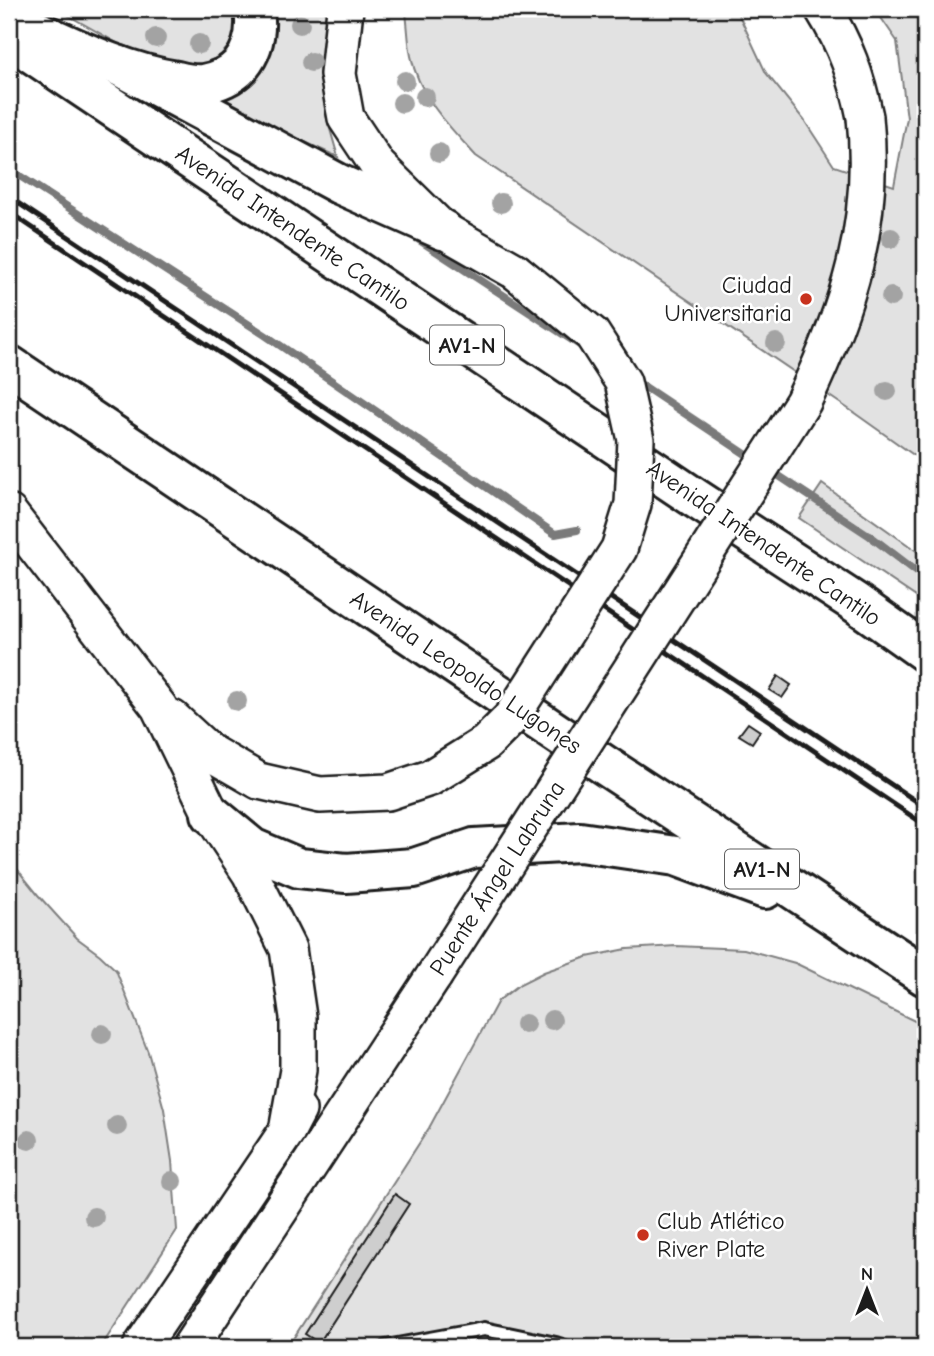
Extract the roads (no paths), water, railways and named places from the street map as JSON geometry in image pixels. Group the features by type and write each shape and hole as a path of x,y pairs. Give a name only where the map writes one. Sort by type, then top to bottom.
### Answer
{"highway":[{"path":"119,66 183,82 206,84 218,80 237,69 246,59 255,32 254,9"},
{"path":"9,19 119,66 339,184 443,230"},
{"name":"Avenida Intendente Cantilo","path":"9,38 856,603 925,652"},
{"name":"Avenida Leopoldo Lugones","path":"9,365 603,764 925,976"},
{"path":"211,814 252,848 299,868 346,873 414,868 474,848 580,842 676,856 826,911"}],"main road":[{"path":"9,513 159,706 209,752 259,780 320,795 388,792 430,778 486,743 510,719 619,549 633,504 636,440 623,382 592,334 515,271 443,230 378,166 346,118 338,74 345,9"},
{"name":"Puente Ángel Labruna","path":"190,1347 434,976 803,402 825,356 845,304 857,261 865,217 868,173 865,117 860,92 852,64 823,9"},
{"path":"159,706 211,814 250,873 288,948 298,1017 298,1070 287,1131"},
{"path":"141,1347 287,1131 311,1085"}],"lane":[{"path":"386,1347 484,1329 565,1347"}],"waterway":[{"path":"9,169 265,335 555,534 577,530"},
{"path":"416,238 581,346"},
{"path":"633,379 756,461"},
{"path":"770,470 870,536 925,578"}],"railway":[{"path":"9,197 925,807"},
{"path":"9,212 925,825"}],"place":[{"name":"Ciudad Universitaria","path":"806,299"},
{"name":"Club Atlético River Plate","path":"643,1235"}]}
